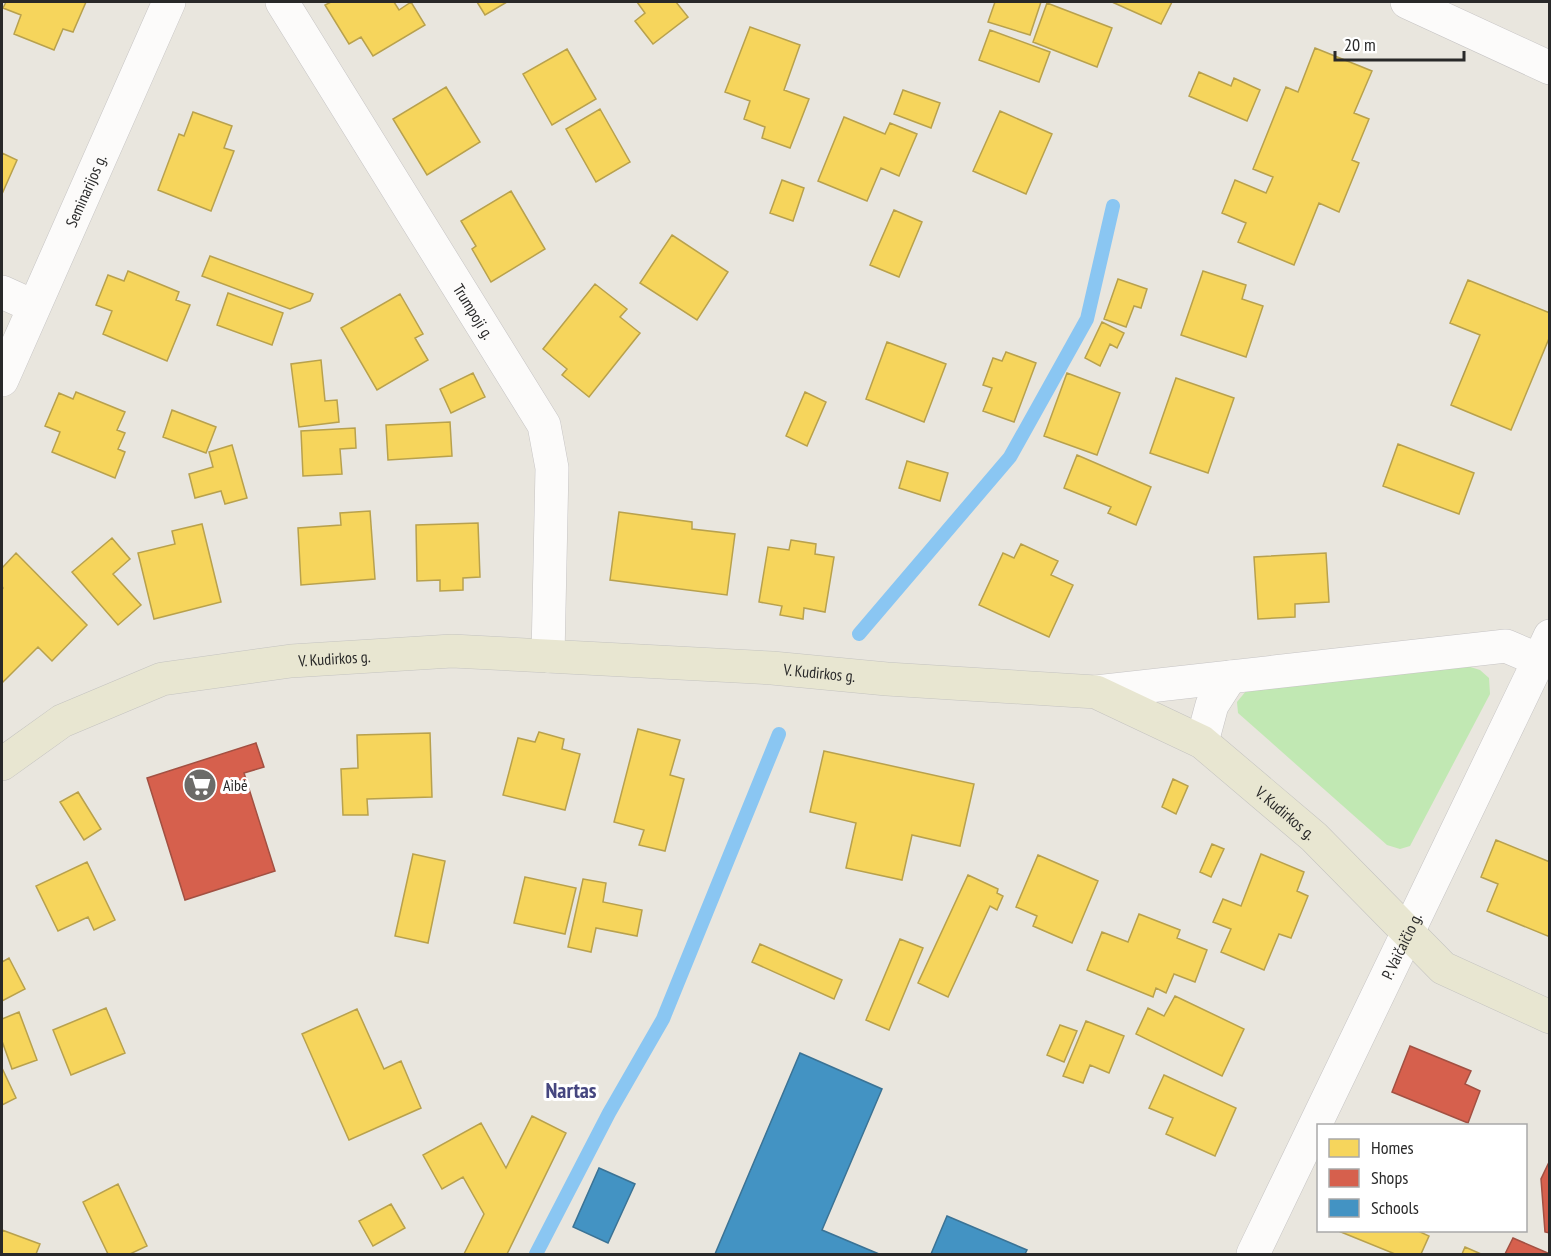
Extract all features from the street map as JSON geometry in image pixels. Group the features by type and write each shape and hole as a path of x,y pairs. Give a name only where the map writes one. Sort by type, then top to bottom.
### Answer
{"main road":[{"name":"V. Kudirkos g.","path":"2,764 62,721 162,679 291,661 452,651 772,668 887,679 1096,692 1202,742 1314,837 1443,968 1550,1017"}],"street":[{"name":"Seminarijos g.","path":"2,380 169,2"},
{"name":"Trumpoji g.","path":"282,2 544,425 552,468 548,656"},
{"path":"1407,2 1550,68"},
{"path":"2,292 33,306"},
{"path":"1096,692 1506,646 1544,648"},
{"name":"P. Vaičaičio g.","path":"1253,1254 1544,648"},
{"path":"1202,742 1212,705 1230,677"}],"green space":[{"path":"1464,665 1480,670 1489,678 1490,694 1410,846 1400,849 1387,845 1238,713 1237,702 1246,691"}],"building: Homes":[{"path":"6,2 86,2 73,32 63,29 54,50 14,34 21,15 3,8"},
{"path":"331,2 394,2 399,10 411,2 425,25 373,56 361,37 349,44 325,5"},
{"path":"477,2 507,2 485,15"},
{"path":"637,2 676,2 688,17 653,44 635,21 645,13"},
{"path":"995,2 1041,2 1030,35 988,22"},
{"path":"1112,2 1172,2 1161,24"},
{"path":"1047,3 1112,28 1097,67 1033,42"},
{"path":"750,27 800,45 784,90 809,99 790,148 762,138 765,127 744,119 750,101 725,92"},
{"path":"990,30 1050,52 1039,82 979,60"},
{"path":"1315,48 1372,71 1354,113 1369,119 1352,160 1359,163 1339,212 1319,203 1294,265 1238,242 1246,223 1222,213 1235,180 1266,193 1273,177 1253,169 1286,87 1298,92"},
{"path":"567,49 596,99 552,125 523,74"},
{"path":"1199,72 1231,86 1234,78 1260,90 1247,121 1189,96"},
{"path":"446,87 480,142 427,175 393,119"},
{"path":"903,90 940,103 931,128 894,114"},
{"path":"600,109 630,162 596,182 566,129"},
{"path":"1000,111 1052,134 1026,194 973,171"},
{"path":"193,112 232,126 224,148 234,151 211,211 158,190 179,134 184,136"},
{"path":"844,117 885,134 890,123 917,134 899,176 881,168 867,201 818,181"},
{"path":"2,153 17,160 2,194"},
{"path":"782,180 804,188 793,221 770,213"},
{"path":"511,191 545,249 491,282 472,249 476,246 461,221"},
{"path":"894,210 922,222 899,277 870,265"},
{"path":"672,235 728,272 697,320 640,283"},
{"path":"210,256 313,294 310,301 290,309 202,276"},
{"path":"128,271 179,292 176,300 190,305 167,361 103,334 112,311 96,305 108,275 124,281"},
{"path":"1203,271 1246,285 1242,299 1263,306 1246,357 1181,335"},
{"path":"1118,279 1147,289 1141,308 1134,306 1126,327 1104,319"},
{"path":"1468,280 1550,313 1550,336 1511,430 1451,405 1480,335 1450,323"},
{"path":"595,284 627,309 620,317 640,333 589,397 562,375 567,369 543,349"},
{"path":"228,293 283,313 272,345 217,325"},
{"path":"400,294 423,334 415,338 428,360 377,390 341,328"},
{"path":"1102,322 1124,333 1117,348 1110,344 1100,366 1085,358"},
{"path":"887,342 946,364 924,422 866,399"},
{"path":"1006,352 1036,363 1014,422 983,411 992,388 983,385 993,358 1002,361"},
{"path":"321,360 325,401 337,400 339,422 299,427 291,364"},
{"path":"473,373 485,397 451,413 440,389"},
{"path":"1067,373 1120,393 1097,455 1044,436"},
{"path":"1176,378 1234,398 1208,473 1150,453"},
{"path":"76,392 125,412 117,430 125,433 118,449 125,452 115,478 52,452 60,432 45,426 59,393 73,399"},
{"path":"805,392 826,402 807,446 786,436"},
{"path":"172,410 216,427 206,453 163,437"},
{"path":"450,422 452,456 388,460 386,425"},
{"path":"355,428 356,448 340,449 342,474 303,476 301,431"},
{"path":"1398,444 1474,473 1459,514 1383,486"},
{"path":"232,445 247,498 225,504 221,491 195,498 189,474 213,467 209,452"},
{"path":"1077,455 1151,487 1136,525 1108,513 1111,507 1064,488"},
{"path":"907,461 948,473 940,501 899,488"},
{"path":"370,511 375,579 301,585 298,528 341,525 340,513"},
{"path":"619,512 692,522 692,529 735,534 727,595 610,580"},
{"path":"478,523 480,577 463,578 463,590 440,591 440,580 417,581 416,525"},
{"path":"202,524 221,602 154,619 138,553 175,544 172,531"},
{"path":"112,538 130,559 113,574 141,605 118,625 72,572"},
{"path":"791,540 816,544 815,554 834,557 825,612 804,608 803,619 780,615 782,606 759,602 768,547 789,550"},
{"path":"1021,544 1058,561 1051,575 1073,585 1049,637 979,605 1003,553 1014,558"},
{"path":"16,553 87,625 52,661 38,647 2,683 2,568"},
{"path":"1326,553 1329,602 1295,604 1295,617 1258,619 1254,557"},
{"path":"638,729 680,740 670,775 684,779 665,851 639,845 644,830 614,822"},
{"path":"539,732 564,739 562,749 580,754 565,810 503,795 518,738 535,742"},
{"path":"430,733 432,797 367,799 368,815 343,815 341,769 358,768 357,735"},
{"path":"824,751 974,784 960,846 912,835 902,880 846,868 856,823 810,812"},
{"path":"1173,779 1188,786 1176,814 1162,807"},
{"path":"78,792 101,829 84,840 60,802"},
{"path":"1496,840 1550,862 1550,937 1487,911 1498,884 1481,877"},
{"path":"1212,844 1224,849 1211,877 1200,872"},
{"path":"413,854 445,861 428,943 395,936"},
{"path":"1261,854 1304,872 1297,891 1308,896 1291,938 1279,934 1264,970 1221,952 1231,929 1213,922 1223,899 1241,906"},
{"path":"1038,855 1098,881 1072,943 1033,926 1037,916 1016,907"},
{"path":"87,862 115,920 94,930 88,917 58,931 36,886"},
{"path":"968,875 998,889 997,893 1003,896 997,910 990,906 948,997 918,983"},
{"path":"525,877 576,888 565,934 514,923"},
{"path":"583,879 606,883 603,902 642,910 637,936 596,928 591,952 568,947"},
{"path":"1139,914 1180,930 1177,938 1207,950 1195,982 1174,974 1166,993 1156,988 1153,997 1087,970 1102,932 1128,942"},
{"path":"900,939 923,948 889,1030 866,1020"},
{"path":"760,944 842,980 834,999 752,962"},
{"path":"9,958 25,989 2,1001 2,962"},
{"path":"1175,996 1244,1029 1222,1076 1136,1034 1148,1008 1164,1016"},
{"path":"106,1008 125,1053 71,1075 53,1030"},
{"path":"357,1009 384,1069 401,1061 421,1108 349,1140 302,1034"},
{"path":"19,1012 37,1060 12,1069 2,1041 2,1019"},
{"path":"1086,1021 1124,1036 1109,1073 1090,1065 1083,1083 1063,1076"},
{"path":"1060,1025 1077,1031 1064,1062 1047,1055"},
{"path":"2,1068 16,1098 2,1105"},
{"path":"1164,1075 1236,1108 1215,1156 1166,1134 1173,1118 1149,1108"},
{"path":"532,1116 566,1133 507,1254 464,1254 484,1214 463,1177 442,1189 423,1155 481,1123 506,1168"},
{"path":"118,1184 147,1246 130,1254 108,1254 83,1202"},
{"path":"391,1204 405,1228 373,1246 359,1221"},
{"path":"2,1230 40,1244 36,1254 2,1254"},
{"path":"1341,1232 1420,1232 1429,1236 1421,1254 1395,1254"},
{"path":"1465,1247 1481,1254 1462,1254"}],"building: Shops":[{"path":"256,743 264,767 244,773 275,871 185,900 147,778"},
{"path":"1410,1046 1471,1071 1465,1084 1480,1091 1468,1123 1392,1092"},
{"path":"1550,1160 1550,1233 1545,1232 1541,1179"},
{"path":"1513,1238 1550,1254 1505,1254"}],"building: Schools":[{"path":"800,1053 882,1089 822,1230 879,1254 715,1254"},
{"path":"599,1168 635,1184 608,1243 573,1227"},
{"path":"947,1216 1027,1250 1025,1254 931,1254"}],"waterway":[{"path":"859,634 1010,457 1087,319 1113,206"},
{"path":"536,1254 609,1113 663,1019 779,734"}],"place":[{"name":"Aibė","path":"200,785"}],"district":[{"name":"Nartas","path":"571,1090"}]}
